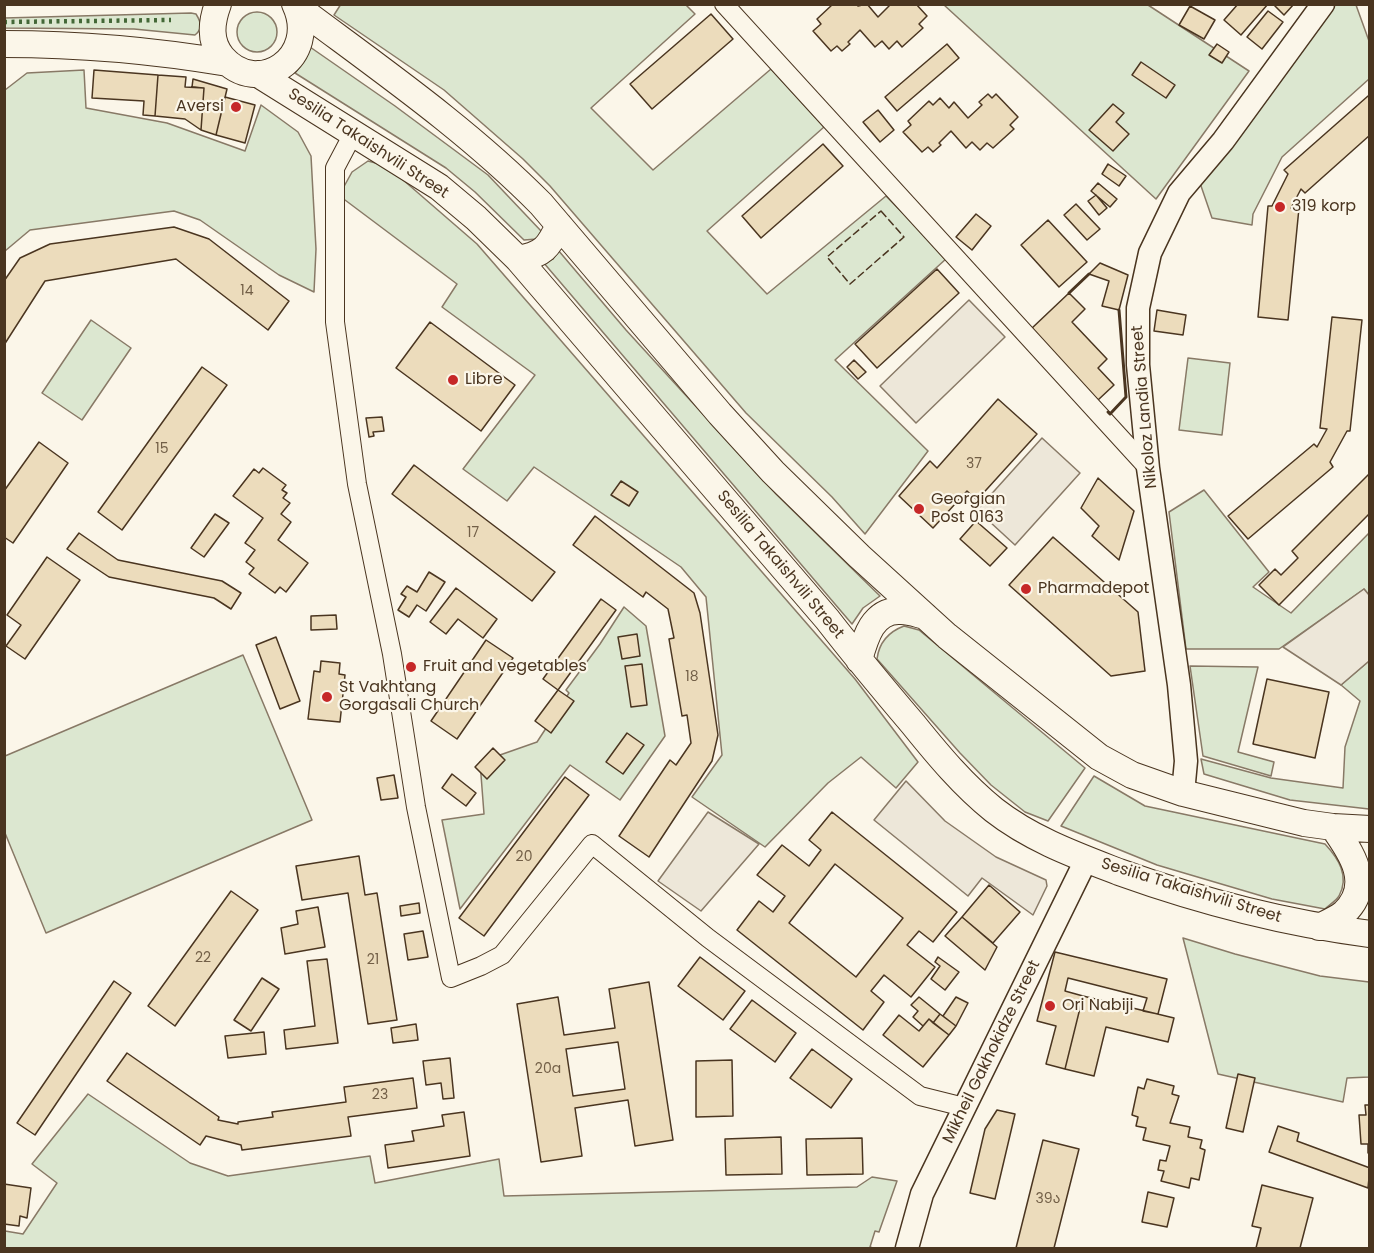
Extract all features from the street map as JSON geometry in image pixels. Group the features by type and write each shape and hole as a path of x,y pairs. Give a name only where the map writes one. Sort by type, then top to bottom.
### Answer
{"main road":[{"path":"218,4 212,20 212,36 218,51 228,63"},
{"path":"258,74 272,71 293,56 302,31 301,18 295,5"},
{"path":"295,5 474,141 511,173 559,225 720,414 773,472 925,616 1099,757 1132,775 1183,793 1272,816 1333,827 1370,830"},
{"name":"Sesilia Takaishvili Street","path":"4,44 83,44 228,63 237,69 258,74 439,187 476,218 518,259 827,619 969,789 1018,827 1044,842 1086,860 1212,901 1319,927 1370,934"},
{"path":"518,259 533,256 544,250 552,242 559,225"},
{"path":"859,660 868,631 882,615 902,611 925,616"},
{"path":"1319,927 1343,914 1354,901 1357,888 1358,874 1352,853 1333,827"}],"street":[{"name":"Nikoloz Landia Street","path":"1183,793 1186,761 1179,685 1148,468 1138,365 1138,308 1149,253 1179,193 1223,141 1323,4"},
{"path":"735,8 1148,468"},
{"path":"354,132 335,168 337,333 357,484 392,654 416,807 451,978 502,955 592,844 708,938 920,1096 964,1107"},
{"name":"Mikheil Gakhokidze Street","path":"907,1248 922,1194 1086,860"}],"green space":[{"path":"341,4 686,5 695,14 591,108 653,170 771,69 824,127 707,231 767,294 886,196 947,258 835,360 928,451 865,534 832,497 746,413 550,186 523,159 444,90 334,15"},
{"path":"944,5 1148,5 1249,71 1156,199"},
{"path":"1335,5 1356,5 1369,41 1369,79 1282,157 1253,214 1252,225 1212,218 1200,183"},
{"path":"257,12 265,13 271,18 276,24 276,40 271,46 265,51 257,52 249,51 243,46 238,40 237,32 238,24 243,18 249,13"},
{"path":"196,14 200,23 200,28 195,35 134,29 5,28 4,18"},
{"path":"310,47 488,175 542,232 537,239 524,240 475,192 446,168 295,73"},
{"path":"84,70 86,108 167,123 245,151 261,105 298,132 311,156 316,249 314,292 279,275 200,220 174,211 30,230 5,251 5,90 27,73"},
{"path":"368,161 387,166 477,244 855,679 918,762 896,788 861,757 828,783 765,847 692,797 722,755 706,597 681,567 534,467 507,501 463,469 535,375 442,307 457,284 345,200 336,201 352,172"},
{"path":"558,250 626,330 776,494 880,596 863,608 852,624 543,262 553,259"},
{"path":"91,320 131,348 82,420 42,393"},
{"path":"1188,358 1230,363 1222,435 1179,430"},
{"path":"1204,490 1269,572 1253,587 1291,613 1369,533 1369,595 1364,589 1279,649 1186,649 1169,512"},
{"path":"624,607 646,626 665,736 620,800 570,765 460,909 442,820 484,814 480,762 537,742 569,693 566,690"},
{"path":"904,626 919,630 1085,768 1048,821 1025,812 991,785 877,659 885,639 893,631"},
{"path":"243,655 312,820 46,933 5,833 5,756"},
{"path":"1369,661 1369,809 1290,800 1204,774 1201,759 1271,778 1343,788 1345,747 1360,701 1341,685"},
{"path":"1190,666 1258,667 1238,752 1274,762 1271,776 1203,756"},
{"path":"1094,776 1145,806 1325,844 1338,861 1343,874 1339,896 1325,909 1272,899 1157,865 1061,826"},
{"path":"1183,938 1320,976 1369,982 1369,1077 1347,1078 1343,1102 1218,1074"},
{"path":"88,1094 190,1163 228,1176 370,1156 375,1183 499,1159 504,1196 857,1187 872,1177 897,1181 879,1232 875,1231 870,1247 873,1248 5,1248 5,1231 23,1234 57,1183 32,1164"}],"shaded area":[{"path":"969,300 1005,337 916,423 880,386"},
{"path":"1042,438 1080,473 1015,545 977,510"},
{"path":"1364,589 1369,595 1369,661 1341,685 1283,647"},
{"path":"906,781 945,821 996,857 1046,880 1047,886 1033,915 982,878 968,896 874,820"},
{"path":"708,812 759,844 701,911 658,881"}],"building":[{"path":"833,4 856,4 858,6 867,4 878,17 891,4 916,4 927,16 919,24 923,28 902,47 897,41 889,49 882,41 875,47 860,30 842,51 837,46 831,51 813,31 821,24 817,19"},
{"path":"1238,4 1268,4 1241,35 1224,20"},
{"path":"1273,4 1294,4 1284,15"},
{"path":"1190,6 1215,20 1204,39 1179,25"},
{"path":"1268,11 1283,22 1262,49 1247,37"},
{"path":"711,14 733,39 652,109 630,84"},
{"path":"947,44 959,58 897,111 885,97"},
{"path":"1217,44 1229,52 1222,63 1209,55"},
{"path":"1141,62 1175,85 1166,98 1132,75"},
{"path":"94,70 158,75 155,116 143,115 144,101 92,98"},
{"path":"158,75 186,77 185,87 204,88 201,130 185,119 155,116"},
{"path":"193,79 227,89 216,135 201,130 204,88 192,87"},
{"path":"988,94 992,98 996,94 1018,117 1010,125 1014,129 993,148 987,143 980,150 972,142 966,148 951,131 933,152 928,147 922,152 903,132 911,125 908,121 929,101 933,105 940,98 949,108 954,102 968,118 982,105 979,102"},
{"name":"319 korp","path":"1368,96 1370,98 1370,135 1305,193 1301,189 1291,208 1299,208 1288,320 1258,317 1268,206 1272,206 1288,174 1284,170"},
{"path":"225,97 255,105 245,143 216,135"},
{"path":"1113,104 1124,113 1116,122 1129,134 1113,151 1089,130"},
{"path":"878,110 894,130 880,142 863,122"},
{"path":"823,144 843,166 761,238 742,216"},
{"path":"1108,164 1126,176 1119,186 1102,174"},
{"path":"1098,183 1117,199 1110,207 1091,191"},
{"path":"1096,195 1107,208 1099,215 1088,201"},
{"path":"1076,204 1100,229 1087,240 1064,215"},
{"path":"976,214 991,226 972,250 956,237"},
{"path":"1048,220 1087,262 1059,287 1021,245"},
{"path":"174,227 209,239 289,301 268,330 176,259 45,281 4,345 4,281 20,258 50,244"},
{"path":"1100,263 1128,275 1119,310 1102,306 1109,281 1089,274"},
{"path":"937,269 959,293 877,368 855,344"},
{"path":"1069,293 1085,309 1072,322 1107,359 1098,368 1114,385 1098,400 1031,329"},
{"path":"1157,310 1186,315 1183,335 1154,331"},
{"path":"1332,317 1362,320 1350,431 1347,431 1330,462 1333,467 1248,539 1228,516 1314,444 1317,447 1327,429 1320,428"},
{"path":"430,322 515,385 481,431 396,368"},
{"path":"854,360 866,372 858,379 847,367"},
{"path":"202,367 227,385 122,530 98,512"},
{"path":"998,399 1037,434 977,500 967,491 933,528 899,496 930,461 937,468"},
{"path":"382,417 384,431 373,432 374,436 369,437 366,418"},
{"path":"39,442 68,463 13,543 4,537 4,491"},
{"path":"414,465 555,572 532,601 392,494"},
{"path":"263,468 286,485 282,490 287,493 283,498 290,503 281,514 291,522 278,540 308,563 286,592 280,587 275,593 249,574 254,568 246,562 255,550 245,543 263,518 233,496 254,469 259,473"},
{"path":"1370,473 1370,513 1279,605 1259,585 1275,569 1281,575 1298,558 1292,551"},
{"path":"1098,478 1134,511 1119,560 1092,536 1099,526 1081,508"},
{"path":"621,481 638,492 629,506 611,495"},
{"path":"215,514 229,523 204,557 191,548"},
{"path":"595,516 694,593 700,613 718,735 712,761 649,857 619,836 670,760 676,765 691,743 687,715 682,716 669,639 674,638 668,609 646,592 643,597 573,545"},
{"path":"976,521 1007,548 990,566 960,539"},
{"path":"79,533 118,560 222,581 241,593 231,609 214,598 109,577 67,549"},
{"path":"1053,537 1138,612 1145,671 1111,676 1009,585"},
{"path":"47,557 80,580 25,659 6,646 21,625 7,615"},
{"path":"429,572 445,582 426,611 417,605 409,617 398,610 406,597 401,594 407,586 417,592"},
{"path":"456,588 497,619 483,638 458,619 446,634 430,622"},
{"path":"601,599 616,610 558,690 543,679"},
{"path":"336,615 337,629 311,630 311,616"},
{"path":"637,634 640,656 622,659 618,637"},
{"path":"276,637 300,701 280,709 256,645"},
{"path":"486,640 513,658 457,739 431,721"},
{"name":"St Vakhtang Gorgasali Church","path":"321,661 340,663 339,674 345,675 340,722 308,719 314,671 320,672"},
{"path":"642,664 647,705 631,707 625,666"},
{"path":"1267,679 1329,692 1315,758 1253,744"},
{"path":"558,690 574,701 551,733 535,721"},
{"path":"627,733 644,745 623,774 606,762"},
{"path":"493,748 505,760 487,779 475,767"},
{"path":"452,774 476,793 466,806 442,788"},
{"path":"394,775 398,798 381,800 377,778"},
{"path":"565,777 589,795 484,936 459,918"},
{"path":"832,812 957,912 933,942 919,931 907,945 935,967 911,997 884,975 871,991 884,1002 863,1030 737,930 759,901 773,912 785,896 757,875 782,845 809,866 821,850 809,840","holes":["835,864 903,918 856,977 789,923"]},
{"path":"359,856 365,895 377,893 397,1020 368,1024 348,893 302,900 296,866"},
{"path":"989,885 1020,912 993,943 962,917"},
{"path":"231,891 258,910 175,1026 148,1006"},
{"path":"419,903 420,913 401,916 400,906"},
{"path":"318,907 325,947 285,954 281,928 298,924 296,911"},
{"path":"962,917 997,947 985,970 945,936"},
{"path":"423,931 428,957 408,960 404,934"},
{"path":"1055,952 1167,979 1158,1014 1143,1011 1147,998 1068,978 1065,991 1083,996 1065,1069 1046,1064 1056,1026 1037,1021"},
{"path":"700,957 745,991 723,1020 678,986"},
{"path":"938,957 959,972 945,990 931,979 940,966 935,962"},
{"path":"327,959 338,1043 286,1049 284,1030 315,1026 307,961"},
{"path":"262,978 279,989 251,1031 234,1020"},
{"path":"114,981 131,993 35,1135 17,1123"},
{"path":"649,982 673,1140 635,1146 628,1100 575,1108 582,1156 541,1162 517,1004 558,997 564,1035 615,1028 609,989","holes":["618,1042 625,1089 573,1096 566,1049"]},
{"path":"1083,996 1174,1018 1168,1042 1106,1027 1094,1076 1065,1069"},
{"path":"919,997 940,1014 933,1023 929,1019 923,1026 913,1017 918,1011 911,1005"},
{"path":"956,997 968,1003 956,1026 943,1016"},
{"path":"752,1000 796,1033 775,1062 730,1029"},
{"path":"940,1014 956,1026 949,1035 933,1023"},
{"path":"899,1015 919,1031 929,1019 949,1035 923,1067 883,1035"},
{"path":"416,1024 418,1040 393,1043 391,1028"},
{"path":"264,1032 266,1054 228,1058 225,1036"},
{"path":"812,1049 852,1079 831,1108 790,1078"},
{"path":"127,1053 219,1117 218,1120 238,1124 238,1122 273,1117 272,1112 346,1102 344,1087 413,1078 417,1108 348,1117 351,1136 242,1150 241,1145 206,1136 200,1145 107,1081"},
{"path":"450,1058 454,1098 443,1099 441,1083 426,1085 423,1061"},
{"path":"732,1060 733,1116 696,1117 696,1061"},
{"path":"1238,1074 1255,1078 1243,1132 1226,1128"},
{"path":"1147,1079 1174,1086 1172,1094 1179,1096 1170,1123 1190,1127 1188,1137 1202,1140 1200,1148 1205,1150 1199,1180 1191,1178 1189,1188 1161,1181 1164,1171 1158,1170 1160,1160 1166,1161 1170,1146 1143,1140 1146,1128 1136,1126 1138,1117 1132,1115 1138,1087 1144,1089"},
{"path":"1365,1105 1370,1105 1370,1152 1368,1153 1368,1144 1361,1144 1359,1115 1366,1115"},
{"path":"997,1110 1015,1114 995,1199 970,1193 985,1129"},
{"path":"464,1112 470,1156 388,1168 385,1145 414,1141 412,1131 444,1126 442,1115"},
{"path":"1278,1126 1299,1133 1297,1141 1370,1168 1368,1188 1269,1152"},
{"path":"781,1137 782,1174 726,1175 725,1139"},
{"path":"862,1138 863,1174 807,1175 806,1139"},
{"path":"1043,1140 1079,1149 1054,1248 1016,1248"},
{"path":"4,1184 31,1188 27,1218 20,1216 19,1226 4,1224"},
{"path":"1262,1185 1313,1198 1300,1248 1256,1248 1261,1228 1252,1226"},
{"path":"1148,1192 1174,1198 1167,1227 1142,1222"}],"hedge":[{"path":"4,22 171,20"}],"fence":[{"path":"881,211 904,237 850,284 827,257 881,211"}],"wall":[{"path":"1069,293 1089,274"},
{"path":"1108,412 1110,414 1126,397 1119,310"}],"place":[{"name":"Aversi","path":"236,107"},
{"name":"319 korp","path":"1280,207"},
{"name":"Libre","path":"453,380"},
{"name":"Georgian Post 0163","path":"919,509"},
{"name":"Pharmadepot","path":"1026,589"},
{"name":"Fruit and vegetables","path":"411,667"},
{"name":"St Vakhtang Gorgasali Church","path":"327,697"},
{"name":"Ori Nabiji","path":"1050,1006"}]}
